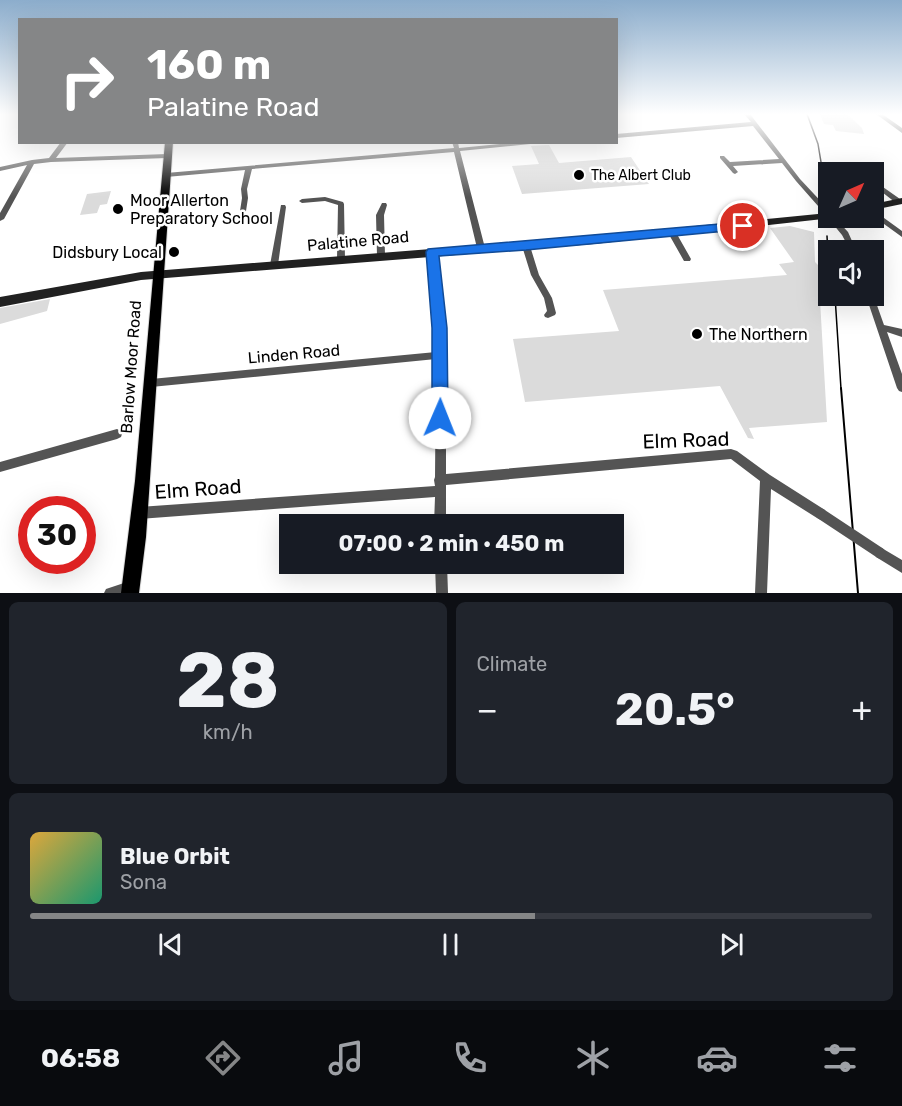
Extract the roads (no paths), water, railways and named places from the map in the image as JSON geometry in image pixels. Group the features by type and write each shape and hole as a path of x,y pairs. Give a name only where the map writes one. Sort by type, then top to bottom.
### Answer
{"main road":[{"name":"Barlow Moor Road","path":"131,590 151,383 169,144"},
{"path":"884,205 900,201"},
{"name":"Palatine Road","path":"0,302 128,278 341,259 526,246 818,217"}],"street":[{"path":"767,142 818,203"},
{"path":"51,160 63,144"},
{"path":"166,175 456,146 501,144"},
{"path":"456,146 482,248"},
{"path":"0,169 51,160 167,156"},
{"path":"722,157 735,172"},
{"path":"728,164 782,161"},
{"path":"0,219 32,162"},
{"path":"243,211 244,189 249,168"},
{"path":"884,190 900,201"},
{"path":"302,201 325,199 335,200 341,204 341,259"},
{"path":"381,256 380,215 384,205"},
{"path":"274,265 283,207"},
{"path":"884,221 902,235"},
{"path":"671,231 687,260"},
{"path":"526,246 535,275 548,298 552,313 548,315"},
{"path":"432,252 441,355 440,514"},
{"path":"873,306 902,388"},
{"path":"880,327 902,333"},
{"name":"Linden Road","path":"151,383 441,355"},
{"path":"0,466 117,434"},
{"name":"Elm Road","path":"139,513 439,486 731,454 902,567"},
{"path":"762,593 766,479"},
{"path":"441,574 442,593"},
{"path":"110,593 131,590"}],"tram line":[{"path":"817,142 821,162"},
{"path":"827,236 827,240"},
{"path":"836,306 841,389"},
{"path":"841,388 858,593"}],"place":[{"name":"The Albert Club","path":"579,175"},
{"name":"Moor Allerton Preparatory School","path":"118,209"},
{"name":"Didsbury Local","path":"174,252"},
{"name":"The Northern","path":"697,334"}]}
